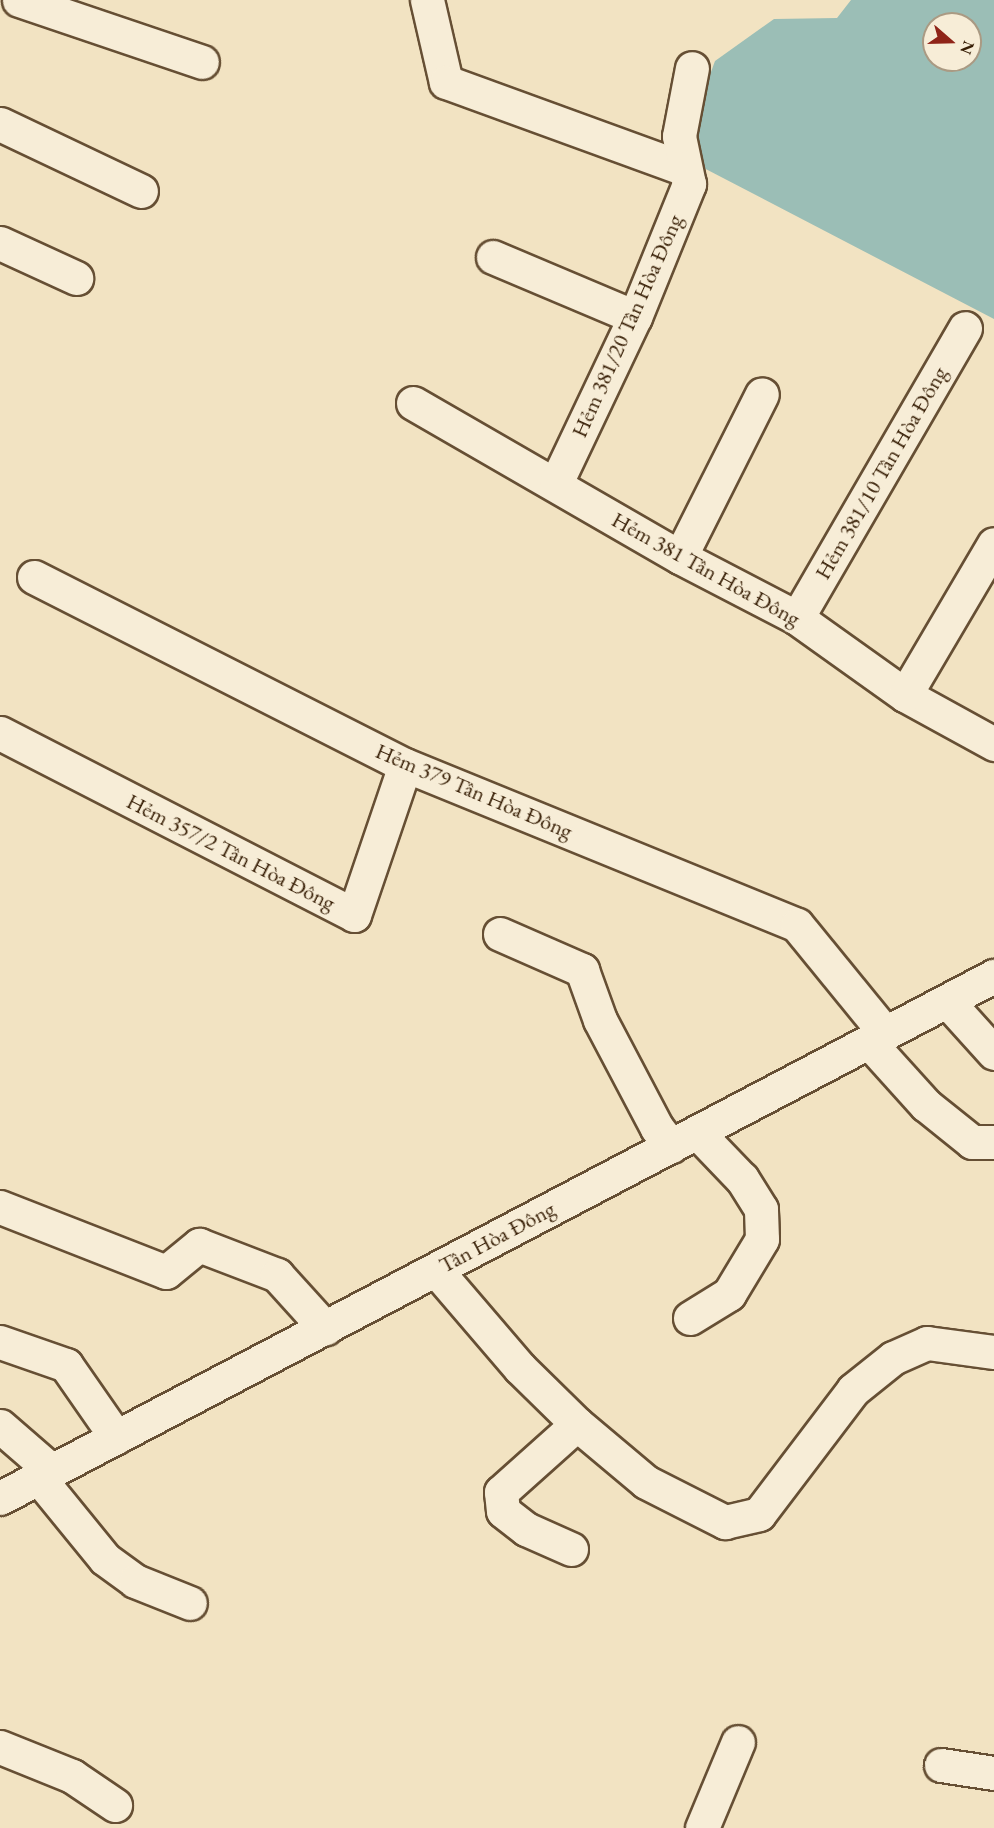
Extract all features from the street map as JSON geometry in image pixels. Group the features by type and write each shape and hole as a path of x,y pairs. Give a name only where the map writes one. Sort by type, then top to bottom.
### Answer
{"street":[{"path":"19,0 202,62"},
{"path":"427,0 446,82 684,169"},
{"name":"Hẻm 381/20 Tân Hòa Đông","path":"556,483 635,317 689,184 690,176 684,169 679,136 692,68"},
{"path":"0,124 141,191"},
{"path":"0,243 76,278"},
{"path":"493,256 635,317"},
{"name":"Hẻm 381/10 Tân Hòa Đông","path":"797,618 965,328"},
{"path":"680,557 762,394"},
{"name":"Hẻm 381 Tân Hòa Đông","path":"413,403 556,483 680,557 797,618 905,696 994,744"},
{"path":"905,696 994,544"},
{"name":"Hẻm 379 Tân Hòa Đông","path":"33,577 405,765 797,925 926,1105 972,1142 994,1142"},
{"name":"Hẻm 357/2 Tân Hòa Đông","path":"0,733 354,915 405,765"},
{"path":"500,934 582,970 600,1020 657,1128 684,1139 742,1179 761,1209 762,1239 729,1293 690,1318"},
{"name":"Tân Hòa Đông","path":"0,1498 994,976"},
{"path":"947,1001 994,1053"},
{"path":"0,1207 166,1272 199,1245 278,1275 325,1328"},
{"path":"435,1269 520,1368 577,1424 646,1482 725,1522 759,1514 853,1390 894,1358 927,1343 994,1352"},
{"path":"0,1342 66,1365 116,1437"},
{"path":"572,1549 526,1529 503,1511 501,1492 577,1424"},
{"path":"0,1426 45,1474 105,1559 135,1581 190,1603"},
{"path":"702,1828 738,1742"},
{"path":"0,1748 72,1776 115,1804"},
{"path":"941,1765 994,1773"}],"water":[{"path":"851,0 994,0 994,319 698,165 696,113 715,61 774,19 837,18"}]}
